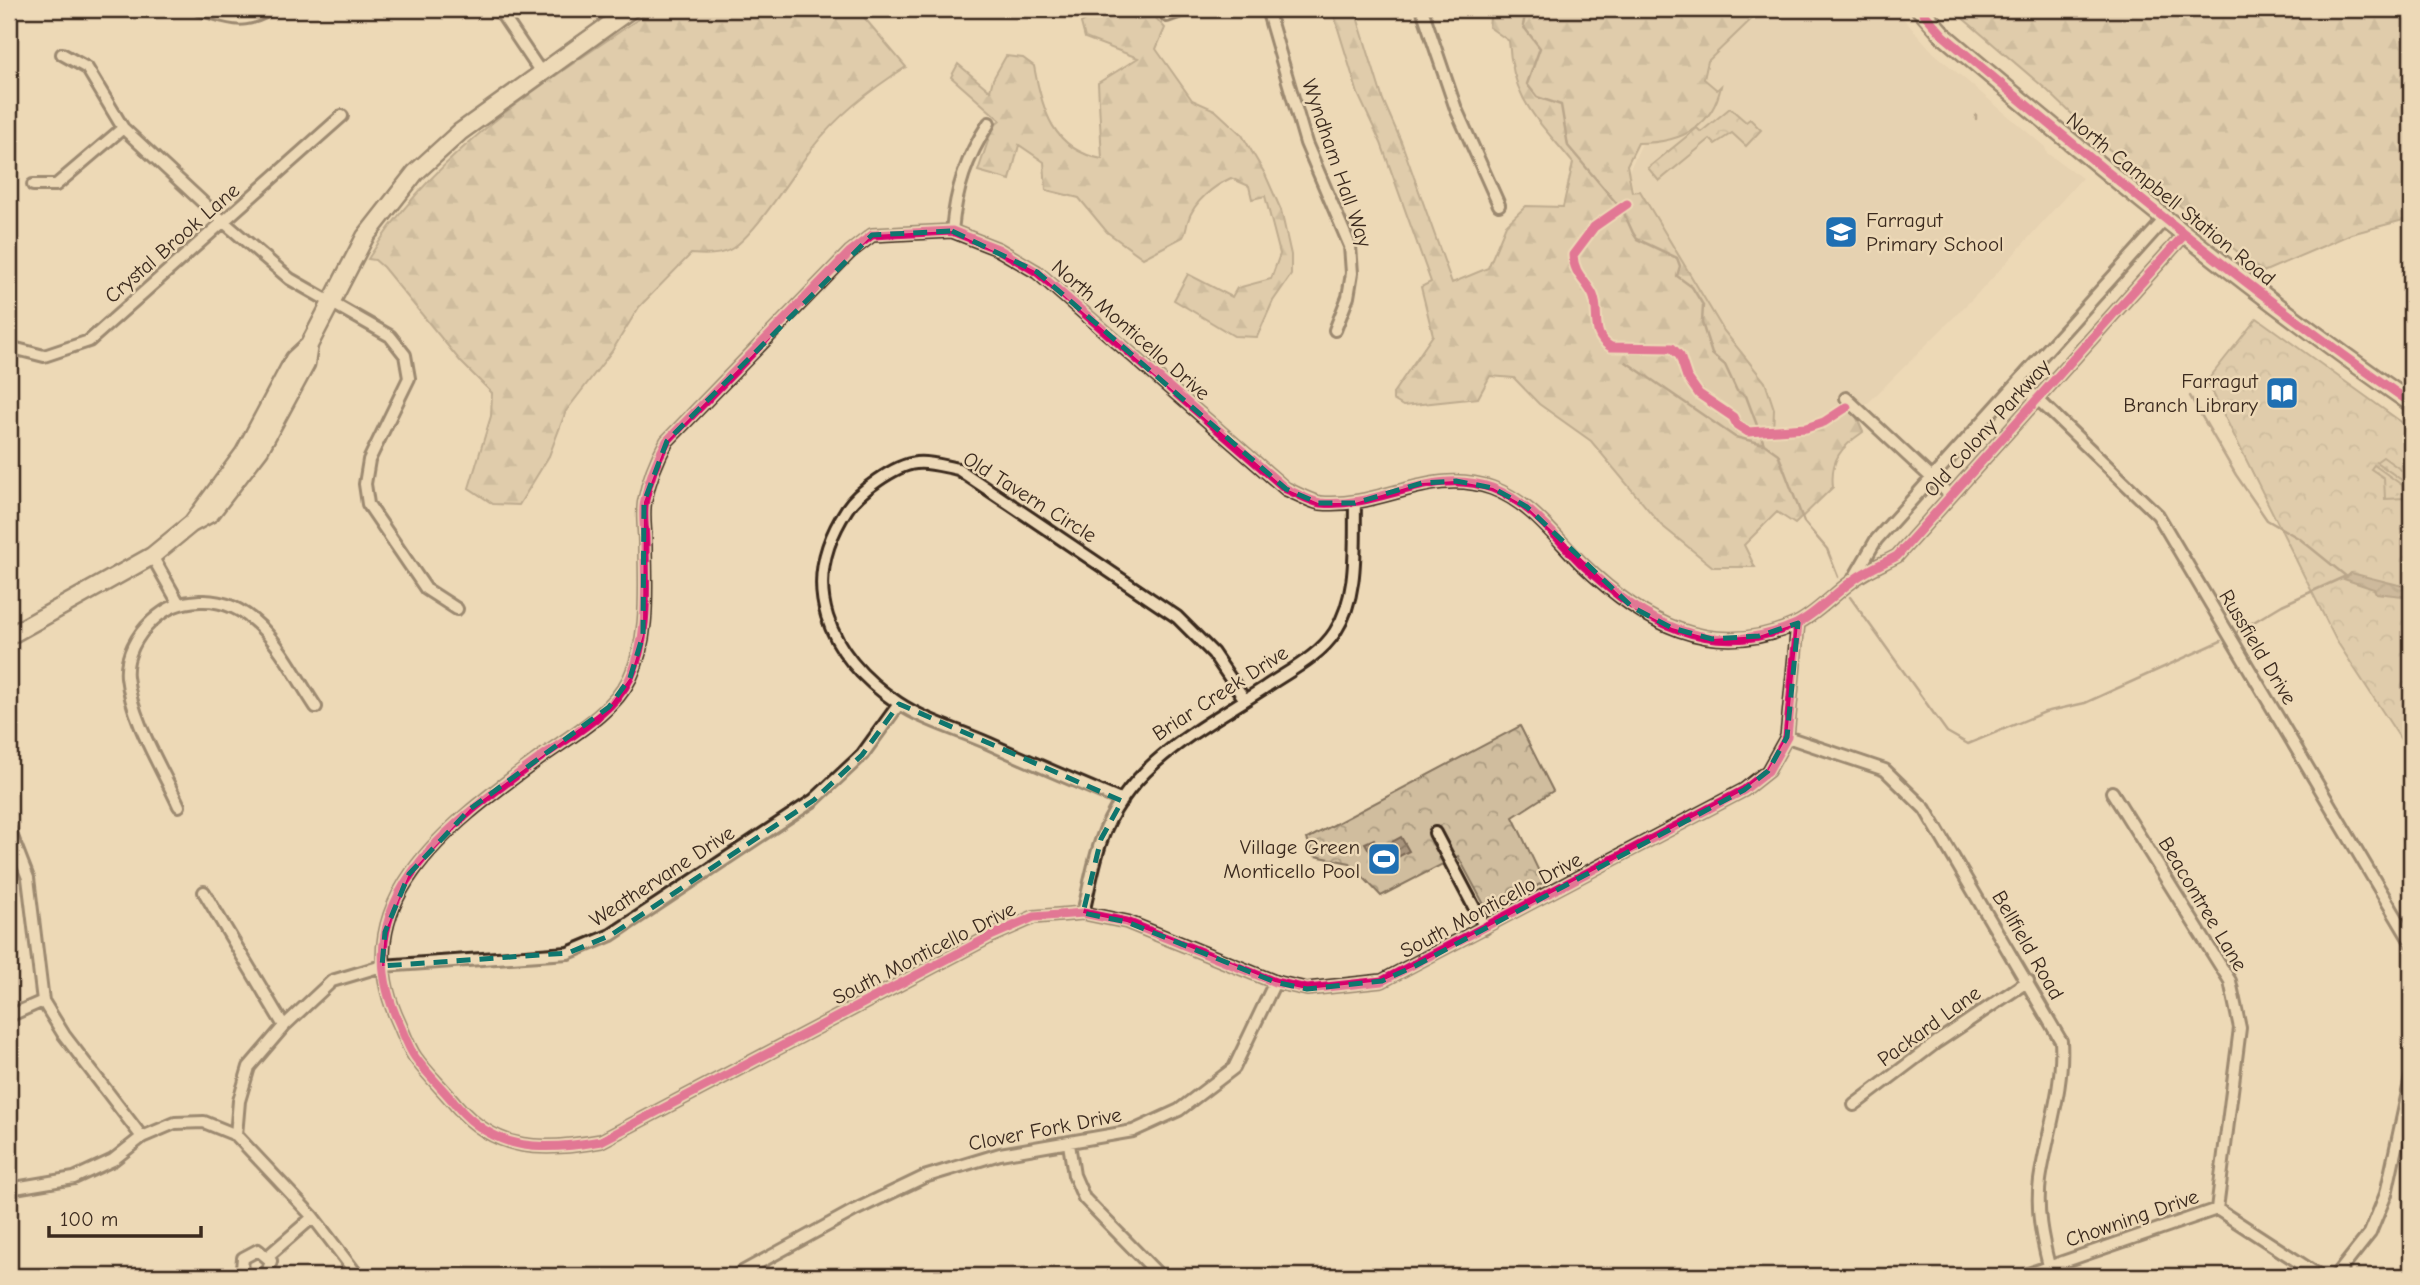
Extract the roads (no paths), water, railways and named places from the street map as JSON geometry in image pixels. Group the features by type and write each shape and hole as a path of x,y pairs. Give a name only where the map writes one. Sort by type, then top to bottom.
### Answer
{"street":[{"path":"198,9 238,20 252,20 270,9"},
{"path":"493,9 501,13 542,74"},
{"path":"9,636 152,556 191,524 211,513 253,461 301,374 309,345 365,237 415,173 460,132 631,9"},
{"path":"1167,16 1187,9"},
{"name":"Wyndham Hall Way","path":"1267,9 1306,143 1350,246 1352,273 1348,297 1335,330"},
{"path":"1422,9 1456,108 1499,205"},
{"name":"North Campbell Station Road","path":"1920,9 1944,36 2164,220 2411,403"},
{"path":"62,54 87,68 123,128 225,223 290,279 390,336 405,355 409,378 369,460 365,484 368,504 426,589 457,609"},
{"name":"Crystal Brook Lane","path":"9,347 44,356 89,341 225,223 342,116"},
{"path":"952,231 956,192 970,152 989,123"},
{"path":"33,185 56,185 123,128"},
{"name":"Old Colony Parkway","path":"1853,580 1876,540 2164,220"},
{"name":"North Monticello Drive","path":"383,966 384,932 396,898 410,874 470,809 609,707 630,678 643,635 644,502 656,461 667,441 850,251 872,235 952,231 999,249 1037,272 1286,489 1318,503 1355,503 1422,483 1456,481 1493,488 1527,507 1582,564 1632,607 1672,628 1712,639 1759,636 1798,623"},
{"name":"Old Colony Parkway","path":"1798,623 1853,580 1897,556 2184,235"},
{"name":"Russfield Drive","path":"2019,381 2158,515 2411,942"},
{"path":"1846,398 1950,495"},
{"name":"Old Tavern Circle","path":"1122,801 899,704 844,654 830,626 822,592 826,555 837,525 855,498 884,477 916,463 958,469 1177,617 1213,653 1245,700"},
{"name":"Briar Creek Drive","path":"1083,913 1101,839 1122,801 1158,756 1311,657 1334,633 1346,608 1352,579 1355,503"},
{"path":"152,556 178,602"},
{"path":"179,806 132,703 126,674 133,643 153,620 178,602 232,604 257,621 316,707"},
{"name":"South Monticello Drive","path":"383,966 390,1003 414,1056 460,1110 489,1135 525,1148 570,1146 601,1140 991,936 1034,917 1083,913 1127,922 1275,982 1307,989 1382,981 1744,790 1768,771 1787,737 1798,623"},
{"name":"Weathervane Drive","path":"236,1135 239,1101 249,1067 284,1026 332,981 383,966 568,953 611,935 814,800 862,755 899,704"},
{"name":"Bellfield Road","path":"1787,737 1885,770 1925,809 2061,1041 2063,1068 2040,1182 2039,1226 2049,1266"},
{"name":"Beacontree Lane","path":"2112,792 2230,981 2240,1028 2217,1209"},
{"path":"9,829 28,878 43,1001 64,1035 142,1137"},
{"path":"1434,832 1485,928"},
{"path":"204,892 284,1026"},
{"name":"Packard Lane","path":"1854,1105 1937,1042 2028,981"},
{"name":"Clover Fork Drive","path":"735,1276 855,1210 924,1177 1000,1154 1133,1131 1179,1110 1234,1068 1275,982"},
{"path":"9,1016 43,1001"},
{"path":"2336,1276 2370,1233 2386,1194 2408,1114 2411,1078"},
{"path":"9,1189 74,1178 113,1160 142,1137 175,1123 204,1122 236,1135 313,1217 358,1276"},
{"path":"1069,1144 1074,1175 1084,1198 1159,1276"},
{"name":"Chowning Drive","path":"2022,1276 2217,1209 2320,1276"},
{"path":"268,1256 313,1217"},
{"path":"246,1276 241,1264 247,1254 258,1250 268,1256 271,1267 266,1276"}],"water":[{"path":"2351,573 2411,588 2411,597 2376,593 2374,589 2344,579"},
{"name":"Village Green Monticello Pool","path":"1401,837 1409,851 1379,867 1365,843 1374,839 1379,849"}],"waterway":[{"path":"1526,9 1523,26 1540,48 1527,84 1537,97 1561,105 1568,146 1623,211 1637,239 1677,258 1680,266 1677,276 1692,287 1703,305 1702,323 1712,354 1725,365 1737,391 1746,396 1764,444"},
{"path":"1626,362 1735,437 1764,444 1778,454 1804,522 1827,549 1838,577"},
{"path":"2190,396 2236,475 2267,520 2300,539 2347,577"},
{"path":"2237,632 2282,605 2346,576"},
{"path":"1850,597 1947,732 1968,744 2045,712 2085,703 2221,641"}],"place":[{"name":"Farragut Primary School","path":"1841,232"},
{"name":"Farragut Branch Library","path":"2282,393"},
{"name":"Village Green Monticello Pool","path":"1384,859"}]}
